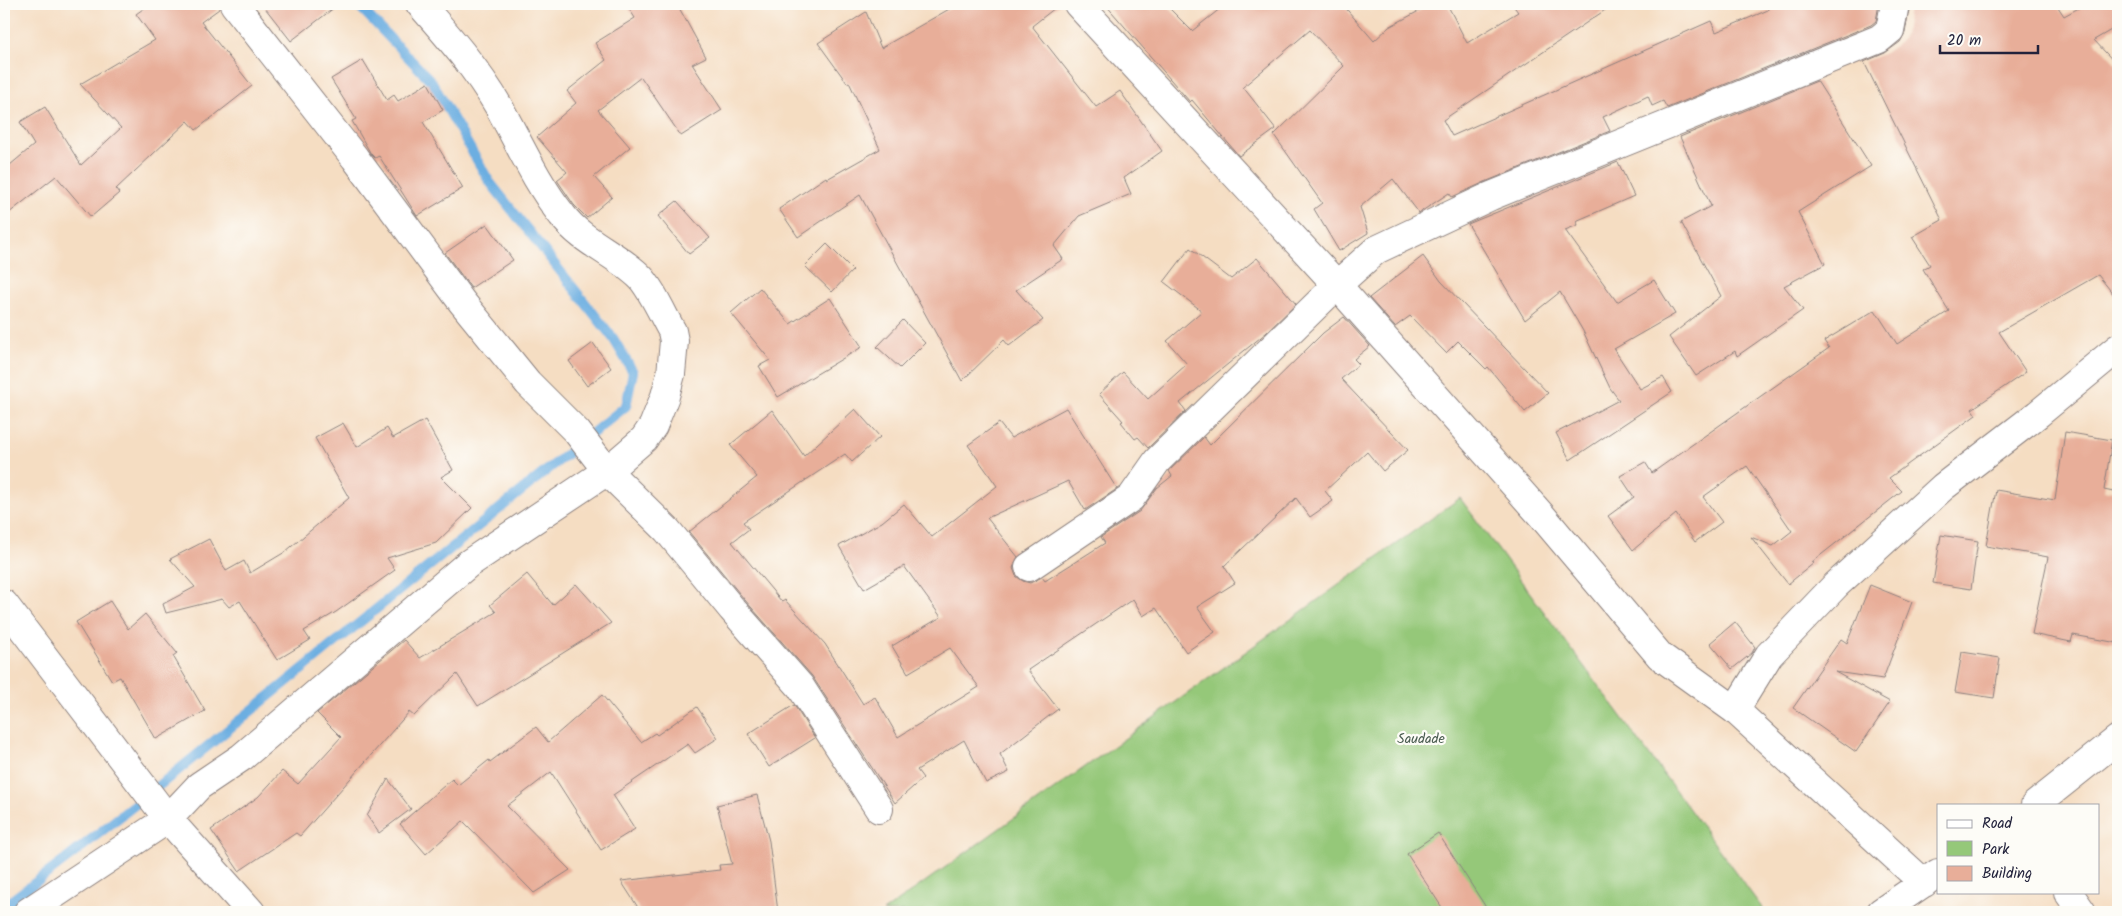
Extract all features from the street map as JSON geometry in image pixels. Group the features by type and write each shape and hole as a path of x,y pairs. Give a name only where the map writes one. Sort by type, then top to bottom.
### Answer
{"street":[{"path":"234,4 355,158 462,302 528,383 577,432 607,471 667,530 800,686 879,809"},
{"path":"28,912 168,818 199,786 242,757 468,564 607,471 644,439 665,396 671,374 674,341 672,331 641,277 610,253 577,233 562,216 543,188 498,104 456,44 420,4"},
{"path":"1078,4 1337,285 1542,516 1660,656 1735,710 1931,878 1881,912"},
{"path":"1029,567 1130,498 1157,461 1337,285 1376,250 1492,196 1883,37 1890,30 1895,4"},
{"path":"1735,710 1769,655 1836,585 1943,487 2038,414 2118,348"},
{"path":"4,604 168,818 251,912"},
{"path":"2036,804 2118,739"},
{"path":"2069,894 2082,912"}],"green space":[{"name":"Saudade","path":"1460,498 1765,912 883,912"}],"building":[{"path":"150,4 219,4 219,9 201,22 252,86 196,130 188,121 116,189 119,193 91,217 56,176 4,217 4,170 34,145 20,122 45,107 81,165 121,128 80,84 155,40 136,14"},
{"path":"262,4 339,4 291,41"},
{"path":"626,4 677,4 706,57 692,64 722,110 681,136 641,77 598,110 630,147 594,177 612,197 587,218 574,205 557,180 567,172 537,137 576,103 567,91 606,60 595,43 635,18"},
{"path":"958,4 1060,4 1032,26 1096,107 1120,91 1162,151 1124,178 1131,194 1079,216 1054,246 1063,259 1016,290 1043,320 1009,346 1004,340 962,381 860,195 798,237 779,209 826,177 827,179 880,149 849,82 847,83 818,43 866,12 881,48"},
{"path":"1105,4 1165,4 1192,31 1226,4 1342,4 1374,41 1389,27 1432,4 1447,4 1467,43 1518,12 1512,4 1614,4 1443,120 1452,136 1711,21 1716,32 1768,10 1766,4 1879,4 1876,21 1871,25 1667,108 1663,101 1652,106 1648,96 1603,117 1610,131 1452,197 1449,193 1419,213 1393,179 1360,207 1368,233 1339,251 1314,209 1322,203 1274,135 1344,66 1310,30 1243,87 1276,129 1239,156 1192,100 1190,102"},
{"path":"1910,4 2056,4 2064,16 2086,4 2118,4 2118,26 2094,40 2118,66 2118,300 2098,275 1999,332 2026,372 1972,409 1976,415 1889,478 1902,491 1812,562 1814,563 1788,584 1751,537 1773,546 1792,531 1747,466 1703,497 1722,522 1695,542 1676,514 1633,550 1608,516 1634,497 1620,476 1645,462 1652,473 1829,348 1824,341 1875,310 1897,344 1949,311 1923,269 1930,265 1912,237 1942,220 1864,62 1885,53 1900,42 1905,33"},
{"path":"363,60 387,100 394,95 398,101 428,83 443,110 423,122 463,188 417,216 379,156 375,158 371,154 352,121 356,119 331,79"},
{"path":"1817,81 1871,166 1798,212 1825,264 1784,286 1803,310 1737,356 1735,351 1696,376 1669,337 1721,296 1681,222 1711,206 1680,137"},
{"path":"1618,162 1634,196 1576,221 1578,225 1565,230 1617,302 1654,280 1675,314 1614,349 1640,389 1663,377 1672,392 1570,460 1556,433 1619,400 1610,388 1583,331 1560,292 1525,320 1468,224"},
{"path":"677,201 710,238 689,254 658,216"},
{"path":"487,224 513,260 471,288 445,253"},
{"path":"827,244 853,270 832,292 805,266"},
{"path":"1190,248 1231,279 1257,258 1296,304 1266,333 1180,403 1186,411 1148,448 1138,437 1135,439 1121,422 1123,421 1099,394 1123,372 1148,399 1187,364 1167,341 1202,311 1164,282"},
{"path":"1423,256 1441,281 1548,393 1525,412 1488,367 1486,369 1458,341 1446,353 1410,316 1395,327 1369,298"},
{"path":"760,288 790,324 830,298 862,347 778,397 759,366 770,360 731,313"},
{"path":"1344,317 1370,346 1354,359 1359,364 1341,379 1408,450 1383,471 1367,452 1325,491 1333,501 1310,517 1296,498 1224,566 1235,583 1197,607 1215,632 1186,652 1156,608 1143,616 1133,599 1028,670 1058,709 1000,754 1009,772 986,783 964,740 917,770 923,778 895,803 812,676 744,599 689,532 757,477 730,445 772,410 804,456 855,409 880,437 852,462 845,454 743,522 749,529 732,542 782,602 785,600 825,644 863,704 875,697 898,737 979,687 950,648 908,673 892,646 941,617 904,566 864,589 839,546 882,522 904,504 932,537 997,486 968,445 999,423 1011,438 1066,408 1117,489 1085,510 1068,481 987,518 1018,557 1013,568 1016,576 1030,583 1042,577 1045,581 1105,543 1101,537 1140,511 1157,488 1172,476 1169,471 1204,437 1210,445 1323,333"},
{"path":"903,320 925,343 900,368 877,347"},
{"path":"593,343 611,368 587,386 569,361"},
{"path":"425,420 453,470 441,477 472,508 436,543 387,558 395,570 336,612 304,631 310,640 277,660 240,601 229,607 222,599 166,613 163,604 195,587 170,559 209,539 226,571 244,561 250,573 285,552 349,498 315,438 343,423 357,447 387,428 393,438"},
{"path":"2065,432 2112,440 2104,490 2118,493 2118,643 2073,635 2071,642 2032,634 2048,557 1986,546 1996,490 2055,500"},
{"path":"1941,535 1978,541 1971,589 1933,583"},
{"path":"527,574 553,605 576,584 611,623 478,706 457,674 414,716 409,712 300,836 296,833 239,871 211,830 258,797 282,771 298,784 341,737 317,713 404,640 420,658 496,612 490,605"},
{"path":"1870,585 1912,602 1883,679 1835,672 1890,702 1856,752 1793,708 1841,639 1847,643"},
{"path":"110,601 128,629 145,614 177,653 173,656 205,711 156,739 120,677 112,681 76,622"},
{"path":"1735,622 1755,647 1752,653 1732,669 1710,643"},
{"path":"1962,652 2000,658 1994,698 1955,692"},
{"path":"602,695 641,742 655,733 657,735 697,707 718,738 695,753 688,744 613,795 635,829 601,850 551,772 507,806 570,870 534,893 463,821 426,854 400,824 452,779 458,785 489,760 490,762 536,727 548,742"},
{"path":"794,705 815,738 769,767 748,734"},
{"path":"388,779 411,809 379,833 367,816"},
{"path":"757,795 769,841 778,912 641,912 621,881 720,870 719,865 732,864 717,805"},
{"path":"1438,833 1489,912 1445,912 1407,854"}],"waterway":[{"path":"4,906 171,776 626,406 633,372 613,338 489,181 432,82 357,4"}]}
